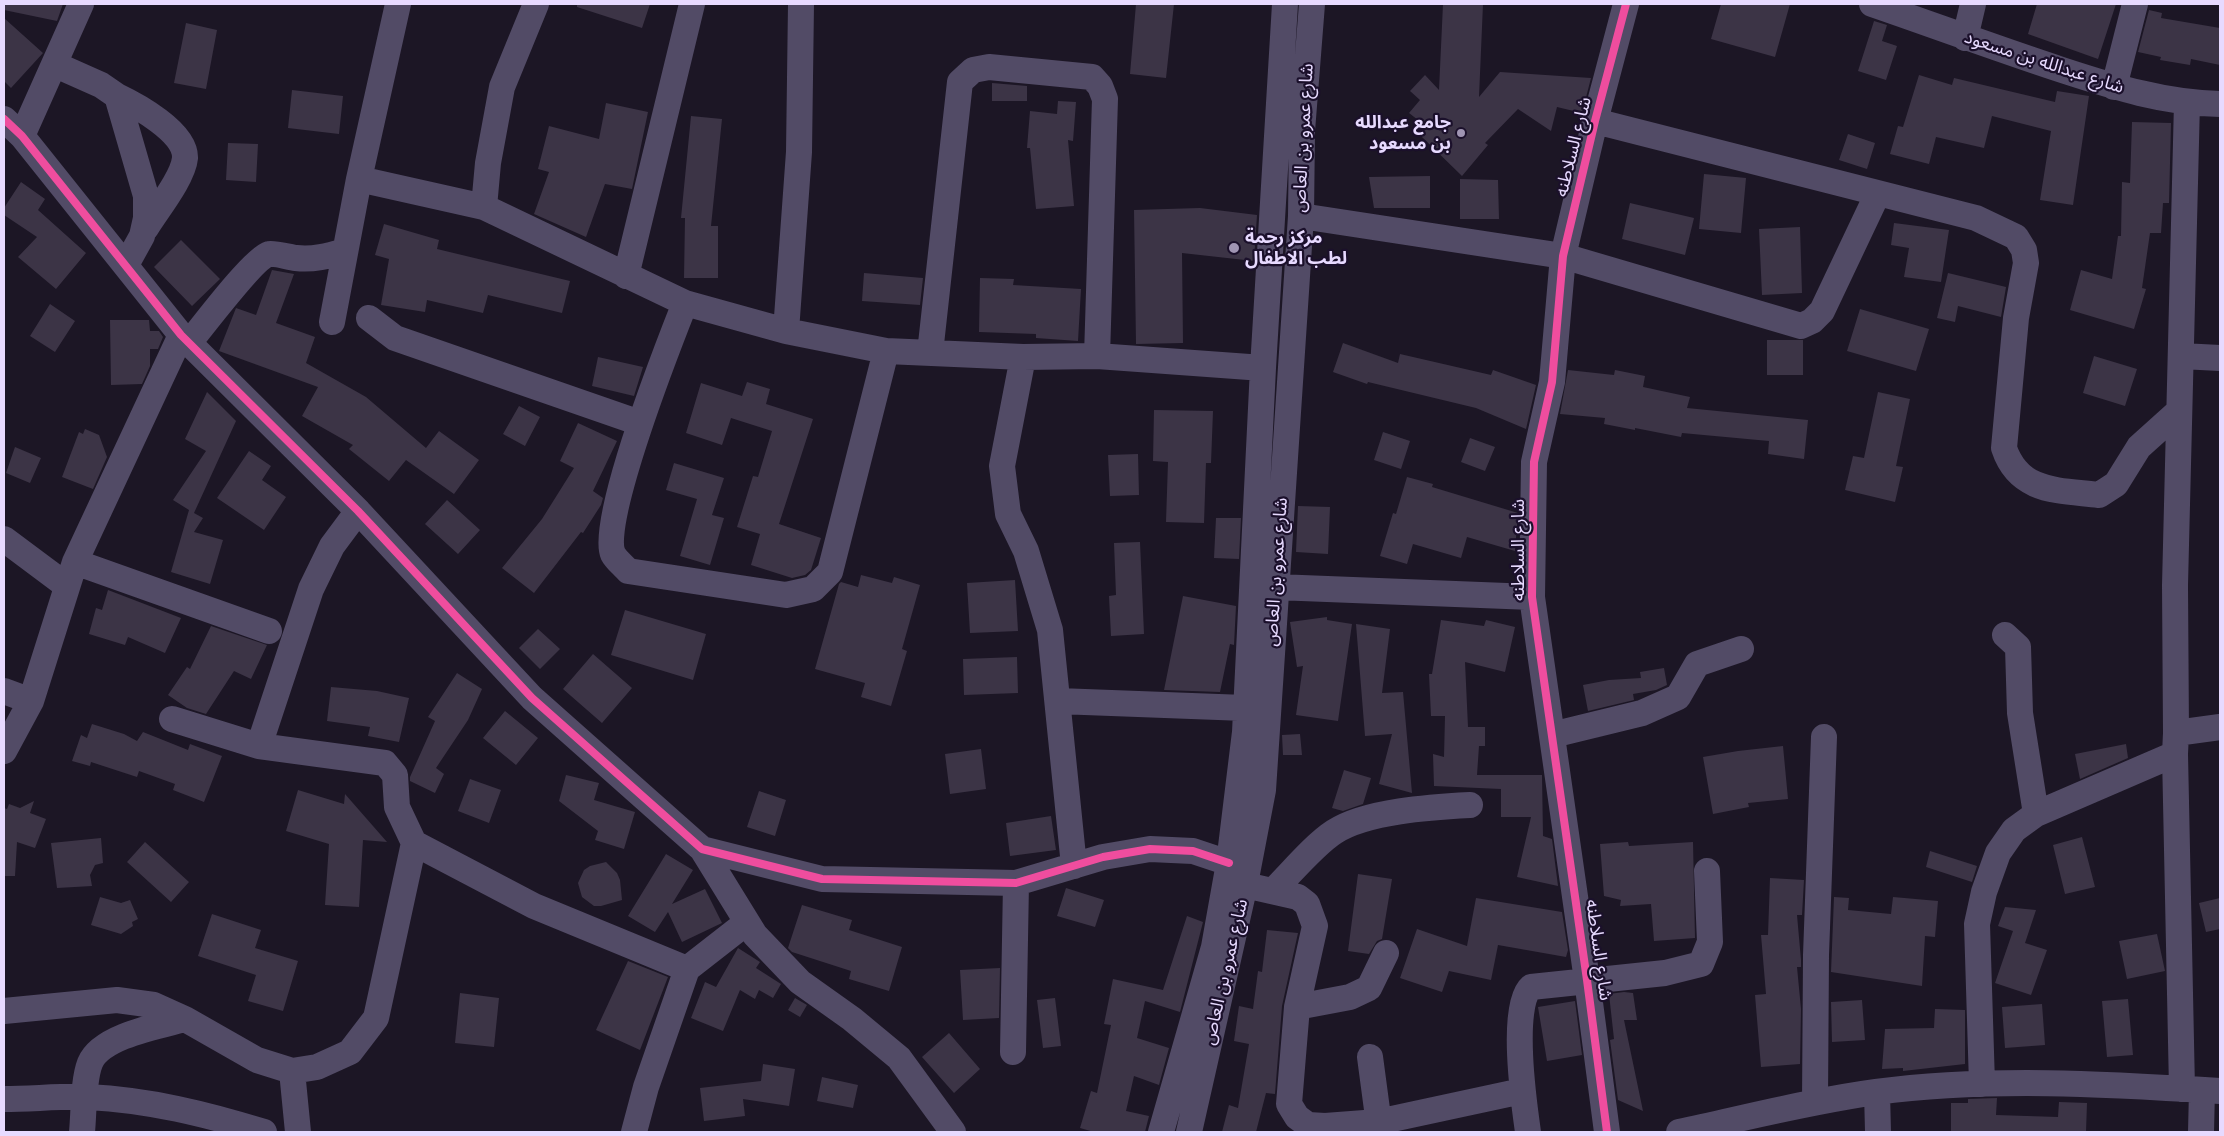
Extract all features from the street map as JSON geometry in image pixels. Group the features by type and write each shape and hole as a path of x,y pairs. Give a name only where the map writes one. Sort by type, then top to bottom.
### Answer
{"street":[{"path":"81,4 56,65 13,127 185,339 358,511 532,698 702,849 746,923 800,982 852,1019 900,1058 953,1132"},
{"path":"332,322 359,178 398,4"},
{"path":"484,207 488,163 502,87 536,4"},
{"path":"626,276 692,4"},
{"path":"786,331 799,152 801,4"},
{"path":"1161,1132 1214,947 1229,863 1245,732 1263,368 1285,4"},
{"name":"شارع عمرو بن العاص","path":"1189,1132 1244,885 1263,790 1300,216 1302,131 1312,4"},
{"name":"شارع السلاطنه","path":"1607,1132 1532,597 1534,462 1552,382 1563,256 1594,121 1626,4"},
{"name":"شارع عبدالله بن مسعود","path":"1872,4 1966,38 2152,98 2220,104"},
{"path":"1966,38 1973,4"},
{"path":"2114,87 2135,4"},
{"path":"56,65 101,85 117,96 144,109 167,128 184,149 185,159 180,174 126,265"},
{"path":"930,353 960,82 973,70 989,66 1092,77 1100,86 1104,99 1097,356"},
{"path":"117,96 146,196 146,218 142,236"},
{"path":"2187,102 2175,585 2175,744 2201,1090 2201,1132"},
{"path":"1594,121 1877,195 1976,218 2016,237 2024,250 2026,263 2016,318 2004,448 2009,464 2027,481 2049,489 2098,496 2116,484 2139,447 2179,411"},
{"path":"359,178 484,207 685,303 786,331 886,351 1023,357 1097,356 1263,368"},
{"path":"1300,216 1563,256 1801,326 1812,322 1822,311 1877,195"},
{"path":"4,751 31,701 75,562 185,339 264,257 270,254 299,258 322,258 345,251"},
{"path":"685,303 640,422 615,508 611,534 612,554 628,571 786,596 813,589 830,572 886,351"},
{"path":"369,318 395,338 640,422"},
{"path":"2180,356 2220,358"},
{"path":"1023,357 1002,466 1008,514 1026,551 1050,630 1074,866"},
{"path":"259,746 311,590 332,546 358,511"},
{"path":"4,539 67,586"},
{"path":"75,562 269,632"},
{"path":"1276,587 1532,597"},
{"path":"2005,635 2018,647 2020,713 2036,814"},
{"path":"1552,735 1642,713 1678,697 1698,664 1741,649"},
{"path":"4,691 31,701"},
{"path":"1058,701 1245,708"},
{"path":"172,719 259,746 385,763 395,775 397,807 414,843 534,906 688,969"},
{"path":"1982,1084 1977,924 1984,892 1998,853 2014,830 2036,814 2175,744 2220,727"},
{"path":"1815,1102 1816,955 1824,737"},
{"path":"1273,891 1333,833 1346,826 1368,818 1435,807 1470,805"},
{"path":"4,1011 117,1000 154,1005 185,1019 257,1060 292,1071 317,1067 350,1052 376,1018 414,843"},
{"path":"702,849 822,879 1016,883 1103,857 1150,848 1193,851 1229,863"},
{"path":"1528,1132 1522,1091 1520,1020 1521,1005 1525,992 1531,987 1665,973 1700,964 1710,942 1707,871"},
{"path":"1013,1052 1016,883"},
{"path":"1244,885 1298,897 1307,904 1316,926 1297,1007 1289,1104 1297,1117 1308,1125 1379,1127 1522,1091"},
{"path":"634,1132 646,1086 688,969 746,923"},
{"path":"1297,1007 1350,997 1369,988 1386,953"},
{"path":"82,1132 90,1062 102,1048 117,1039 185,1019"},
{"path":"1370,1057 1379,1127"},
{"path":"292,1071 298,1132"},
{"path":"1679,1132 1815,1102 1877,1092 1982,1084 2122,1084 2201,1090"},
{"path":"1877,1092 1878,1132"},
{"path":"4,1099 86,1097 159,1104 264,1132"}],"building":[{"path":"5,4 63,4 57,21 4,10"},
{"path":"577,4 650,4 642,28 577,7"},
{"path":"1136,4 1174,4 1166,78 1130,74"},
{"path":"1443,4 1483,4 1479,97 1500,72 1591,78 1582,113 1557,107 1551,131 1518,109 1485,143 1488,145 1462,176 1422,137 1422,132 1427,127 1409,113 1420,100 1410,91 1425,75 1439,90"},
{"path":"1721,4 1790,4 1775,57 1711,39"},
{"path":"2037,4 2116,4 2098,59 2028,34"},
{"path":"2149,10 2162,13 2161,18 2220,28 2220,65 2191,59 2190,65 2160,60 2161,57 2138,52"},
{"path":"4,18 43,53 11,88 4,81"},
{"path":"1874,21 1887,25 1882,41 1897,46 1886,80 1858,71"},
{"path":"186,23 217,30 206,89 174,83"},
{"path":"1919,75 1952,85 1954,78 2055,102 2057,91 2089,96 2073,205 2040,200 2051,131 1992,116 1984,148 1936,137 1929,164 1890,154 1898,126 1903,127"},
{"path":"992,83 1027,86 1027,101 992,101"},
{"path":"292,90 343,96 339,134 288,128"},
{"path":"1058,101 1076,102 1073,141 1068,140 1074,206 1036,209 1030,148 1027,148 1030,111 1057,114"},
{"path":"606,103 648,112 632,189 605,184 586,237 534,214 549,172 538,169 549,126 599,139"},
{"path":"691,116 722,119 711,226 718,226 718,278 684,278 685,218 681,218"},
{"path":"2132,122 2171,123 2169,203 2163,203 2161,233 2150,233 2142,288 2146,289 2134,329 2070,310 2081,270 2112,279 2118,236 2121,236 2122,182 2130,183"},
{"path":"1848,134 1875,143 1867,169 1839,160"},
{"path":"228,143 258,144 256,182 226,180"},
{"path":"1704,174 1746,178 1741,233 1699,229"},
{"path":"1430,176 1430,208 1374,208 1369,177"},
{"path":"1460,179 1498,180 1499,219 1460,219"},
{"path":"21,182 45,199 38,210 86,253 56,289 18,257 37,237 4,215 4,208"},
{"path":"1630,203 1694,218 1685,255 1622,239"},
{"path":"1200,208 1257,215 1254,261 1182,253 1183,343 1136,344 1134,210"},
{"path":"1894,223 1949,230 1941,282 1904,277 1909,248 1891,245"},
{"path":"384,224 439,240 437,249 570,281 562,313 488,295 483,313 427,300 425,312 381,305 389,259 375,255"},
{"path":"1800,227 1802,293 1762,295 1759,229"},
{"path":"181,240 220,279 192,306 154,267"},
{"path":"272,270 294,274 276,323 315,337 306,363 366,397 426,448 439,431 479,460 454,494 406,460 389,481 349,449 353,445 302,416 318,387 219,351 236,308 256,315"},
{"path":"864,273 923,278 920,305 862,301"},
{"path":"1948,273 2006,287 2001,317 1958,306 1955,322 1937,318"},
{"path":"980,278 1014,279 1013,285 1081,289 1078,341 1036,338 1036,334 979,332"},
{"path":"50,304 75,321 55,352 30,336"},
{"path":"1860,309 1929,329 1916,371 1847,351"},
{"path":"110,320 149,320 150,331 159,331 163,337 158,349 150,349 150,366 142,384 111,385"},
{"path":"1767,340 1803,340 1803,375 1767,375"},
{"path":"1343,343 1398,363 1400,354 1491,375 1493,370 1536,385 1526,429 1476,408 1368,382 1367,384 1333,372"},
{"path":"2094,356 2137,369 2125,406 2083,393"},
{"path":"598,357 643,367 634,396 592,386"},
{"path":"1568,370 1614,375 1615,370 1645,376 1643,387 1690,397 1687,408 1808,420 1804,459 1768,454 1769,441 1682,433 1681,437 1604,424 1605,418 1560,414"},
{"path":"747,382 770,389 766,404 813,419 779,524 821,538 811,570 805,575 792,578 751,565 760,534 737,527 753,476 758,477 772,431 731,418 722,445 686,433 701,383 742,396"},
{"path":"207,392 236,421 194,513 203,518 194,532 223,540 210,584 171,572 189,510 173,500 206,451 185,439"},
{"path":"1878,392 1910,399 1896,466 1903,467 1895,502 1845,490 1853,456 1864,458"},
{"path":"519,406 540,417 525,446 503,434"},
{"path":"1154,410 1213,411 1211,463 1206,463 1204,523 1166,522 1168,462 1153,461"},
{"path":"578,423 617,441 593,491 603,498 601,505 583,533 581,532 534,593 502,568 542,519 574,468 560,461"},
{"path":"85,429 99,435 107,457 93,489 62,477 79,432 83,434"},
{"path":"1383,432 1410,441 1401,469 1374,460"},
{"path":"1470,438 1495,447 1485,471 1461,462"},
{"path":"15,447 41,458 30,483 6,473"},
{"path":"249,451 271,466 262,480 286,497 264,530 217,498"},
{"path":"1138,454 1139,495 1110,496 1108,455"},
{"path":"674,463 724,478 712,515 724,518 710,565 680,556 697,499 666,490"},
{"path":"1407,477 1433,484 1432,487 1518,513 1515,551 1467,537 1461,558 1413,544 1407,564 1380,556 1393,513 1396,514"},
{"path":"447,500 480,530 458,554 425,524"},
{"path":"1298,506 1330,507 1328,554 1296,552"},
{"path":"1216,518 1241,518 1239,559 1214,558"},
{"path":"1140,542 1144,634 1111,636 1109,596 1116,595 1114,543"},
{"path":"861,575 892,583 894,577 920,585 902,649 907,651 891,706 861,697 865,683 815,669 839,584 841,582 858,587"},
{"path":"1015,580 1018,631 970,633 967,583"},
{"path":"108,590 181,618 165,653 128,637 125,645 89,634 96,608 102,610"},
{"path":"1183,596 1236,606 1234,645 1230,644 1220,692 1164,690"},
{"path":"625,610 706,634 693,680 611,655"},
{"path":"1327,617 1327,620 1352,624 1338,721 1296,715 1303,666 1297,667 1290,622"},
{"path":"1441,620 1484,626 1486,620 1515,627 1505,672 1465,662 1468,727 1485,727 1485,746 1479,746 1477,775 1542,775 1543,836 1552,839 1558,886 1517,877 1531,817 1501,817 1501,789 1434,786 1433,754 1444,757 1445,716 1431,716 1429,674 1432,674"},
{"path":"1356,624 1390,629 1382,693 1403,692 1412,793 1379,784 1392,734 1365,736"},
{"path":"211,626 267,645 251,679 234,671 206,714 187,708 168,695 187,667 190,669"},
{"path":"538,629 560,649 540,669 519,648"},
{"path":"593,654 632,688 602,723 563,689"},
{"path":"1017,657 1018,693 964,695 963,659"},
{"path":"1664,668 1667,685 1656,690 1633,694 1634,700 1588,711 1583,685 1609,680 1641,678 1640,672"},
{"path":"457,673 482,689 468,720 436,768 444,774 435,793 410,781 410,777 435,721 428,717"},
{"path":"331,687 377,691 409,698 399,742 368,736 370,727 327,721"},
{"path":"505,711 538,738 516,765 483,738"},
{"path":"92,724 124,734 137,741 143,732 188,750 190,744 222,756 204,802 173,790 175,784 139,771 137,777 91,762 90,766 72,761 81,735 87,738"},
{"path":"1300,734 1302,755 1283,755 1282,735"},
{"path":"2126,744 2128,758 2080,779 2075,754"},
{"path":"1783,746 1788,799 1748,803 1749,807 1713,814 1703,757"},
{"path":"981,749 986,789 950,794 945,754"},
{"path":"1344,770 1371,778 1363,804 1343,811 1332,808"},
{"path":"566,775 599,783 594,800 635,812 624,849 595,840 598,831 559,801"},
{"path":"470,779 501,790 489,823 458,811"},
{"path":"298,790 344,804 345,794 387,842 363,840 359,907 325,905 329,844 286,831"},
{"path":"759,791 786,800 775,836 747,827"},
{"path":"34,801 30,813 46,819 35,848 17,842 15,876 4,876 4,808 7,809 9,804 20,808"},
{"path":"1051,816 1056,850 1010,856 1006,823"},
{"path":"2082,837 2095,887 2065,894 2053,845"},
{"path":"101,838 103,863 95,865 90,875 92,886 57,888 51,843"},
{"path":"145,842 189,882 171,902 127,862"},
{"path":"1628,842 1629,846 1693,842 1695,938 1654,941 1651,904 1620,906 1621,900 1604,896 1600,844"},
{"path":"1930,851 1977,866 1972,882 1926,867"},
{"path":"666,854 693,870 672,904 705,889 722,923 682,942 668,912 655,932 628,916"},
{"path":"606,862 617,873 620,880 622,900 594,906 582,897 578,883 584,870 590,866"},
{"path":"1358,874 1392,879 1382,939 1377,941 1369,954 1348,951"},
{"path":"1770,878 1804,880 1802,915 1797,915 1801,960 1801,967 1797,967 1801,1009 1800,1064 1761,1067 1755,995 1766,994 1761,935 1768,935"},
{"path":"1066,888 1104,900 1095,927 1057,916"},
{"path":"100,897 121,903 130,900 138,919 132,922 133,926 121,934 91,925"},
{"path":"1834,897 1849,898 1848,910 1891,914 1893,897 1938,901 1935,937 1925,936 1922,986 1831,972"},
{"path":"1476,898 1562,912 1568,950 1566,957 1498,945 1491,980 1449,971 1442,992 1400,978 1417,929 1467,946"},
{"path":"2220,898 2220,929 2206,932 2199,903"},
{"path":"802,905 852,920 849,930 902,947 889,991 849,979 851,971 792,952 788,948"},
{"path":"2005,907 2036,910 2025,943 2047,950 2031,995 1995,983 2013,931 1998,926"},
{"path":"212,914 261,930 255,948 298,961 283,1011 248,1001 256,975 198,956"},
{"path":"1187,916 1203,922 1180,1012 1145,1001 1137,1038 1169,1048 1159,1085 1134,1076 1126,1111 1149,1116 1145,1132 1094,1132 1080,1128 1091,1091 1097,1093 1111,1025 1104,1024 1113,979 1163,990"},
{"path":"1267,930 1298,933 1282,1006 1275,1094 1266,1093 1256,1132 1222,1132 1229,1105 1238,1108 1249,1044 1234,1041 1239,1006 1253,1009 1258,971 1262,972"},
{"path":"2157,934 2165,971 2127,979 2119,941"},
{"path":"738,948 760,962 756,968 781,984 773,998 759,990 755,999 740,990 723,1031 691,1018 705,982 716,987"},
{"path":"628,961 668,977 640,1050 596,1030"},
{"path":"1000,968 999,1018 963,1020 960,970"},
{"path":"460,993 499,998 494,1047 455,1043"},
{"path":"1633,993 1637,1020 1624,1020 1643,1111 1618,1100 1610,1040 1614,1039 1609,994"},
{"path":"795,998 807,1005 800,1017 788,1010"},
{"path":"1055,998 1061,1046 1043,1048 1037,1000"},
{"path":"2128,999 2133,1055 2107,1057 2102,1001"},
{"path":"1862,1000 1865,1040 1832,1042 1831,1002"},
{"path":"1575,1001 1582,1055 1547,1061 1538,1007"},
{"path":"2042,1004 2045,1045 2005,1048 2002,1007"},
{"path":"1935,1009 1965,1010 1965,1064 1903,1071 1903,1068 1882,1069 1885,1029 1934,1028"},
{"path":"949,1033 980,1069 954,1093 922,1057"},
{"path":"763,1064 795,1069 789,1106 743,1099 745,1116 704,1121 700,1088 761,1081"},
{"path":"822,1077 858,1085 853,1108 817,1101"},
{"path":"1997,1098 1996,1115 2058,1117 2059,1102 2087,1103 2086,1132 1951,1132 1951,1103 1968,1103 1968,1099"}],"cycle path":[{"path":"1607,1132 1532,597 1534,462 1552,382 1563,256 1595,121 1626,4"},
{"path":"4,119 22,136 181,335 358,511 532,698 702,849 822,879 1016,883 1103,857 1150,849 1193,851 1229,863"}],"place":[{"name":"جامع عبدالله بن مسعود","path":"1461,133"},
{"name":"مركز رحمة لطب الاطفال","path":"1234,248"}]}
